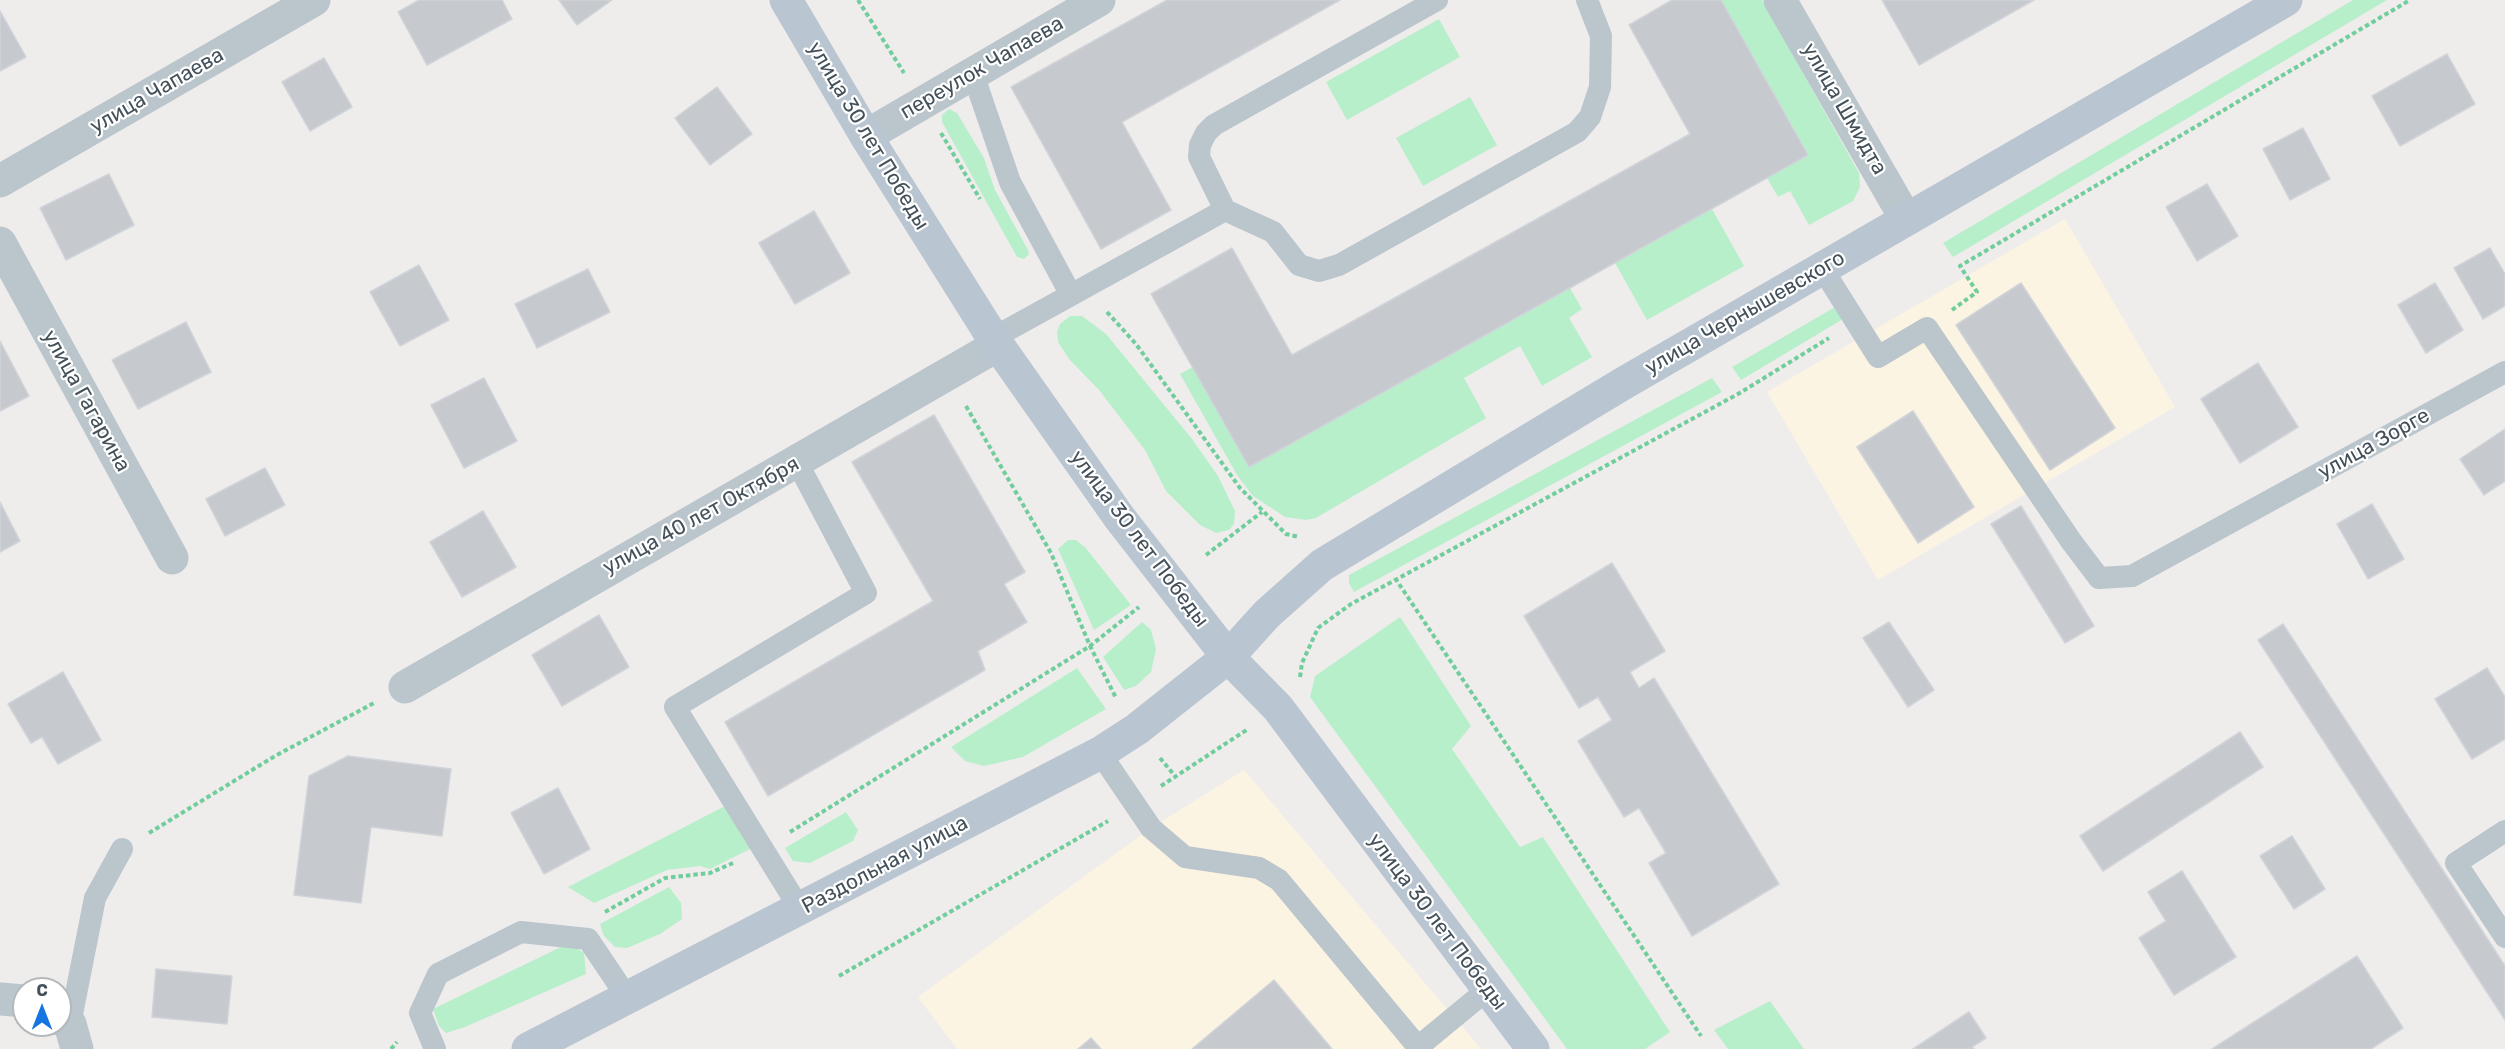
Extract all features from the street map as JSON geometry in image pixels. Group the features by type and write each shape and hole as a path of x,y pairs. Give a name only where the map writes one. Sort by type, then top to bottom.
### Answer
{"street":[{"name":"улица Чапаева","path":"0,181 314,0"},
{"name":"улица 30 лет Победы","path":"786,0 866,136 996,341 1119,517 1228,657 1278,708 1533,1049"},
{"name":"переулок Чапаева","path":"866,136 1099,0"},
{"name":"улица Шмидта","path":"1780,0 1906,219"},
{"name":"улица Чернышевского","path":"1228,657 1267,614 1322,565 1624,383 2286,0"},
{"name":"улица Гагарина","path":"0,243 172,558"},
{"name":"улица 40 лет Октября","path":"405,687 963,366 996,341"},
{"name":"Раздольная улица","path":"528,1049 1100,753 1137,729 1228,657"}],"lane":[{"path":"1437,0 1214,124 1203,139 1199,157 1225,210 1274,232 1299,265 1326,270 1577,132 1590,117 1600,87 1600,36 1591,1"},
{"path":"973,74 1010,182 1078,291"},
{"path":"996,341 1078,291 1225,210"},
{"path":"1822,268 1878,357 1927,328"},
{"name":"улица Зорге","path":"1927,328 2071,541 2099,578 2132,576 2505,372"},
{"path":"797,462 866,594 675,707 800,909"},
{"path":"1100,753 1151,828 1185,857 1259,868 1279,880 1418,1047 1487,990"},
{"path":"2505,831 2456,862 2505,937"},
{"path":"72,1015 96,898 122,849"},
{"path":"435,1049 420,1013 438,974 521,932 588,939 627,997"}],"path":[{"path":"858,0 981,201"},
{"path":"1927,328 1977,292 1960,266 2410,0"},
{"path":"1078,291 1136,344 1224,468 1262,512 1286,534 1303,538"},
{"path":"1300,683 1302,663 1318,628 1395,578 1738,394 1856,322"},
{"path":"963,366 959,394 1051,553 1090,646 1116,699"},
{"path":"1206,555 1262,512"},
{"path":"1395,578 1701,1035"},
{"path":"588,939 595,918 664,878 710,873 763,849 1090,646 1139,607"},
{"path":"122,849 275,756 405,687"},
{"path":"839,976 1135,806 1175,776 1256,724"},
{"path":"1160,757 1175,776"}],"shaded area":[{"path":"2065,219 2175,407 1878,580 1767,392"},
{"path":"1244,770 1481,1049 957,1049 918,997 1151,828"}],"green space":[{"path":"1721,0 1762,0 1859,173 1860,187 1853,201 1809,225 1790,191 1778,197 1767,178 1808,154"},
{"path":"2353,0 2387,0 1953,257 1943,243"},
{"path":"1439,19 1460,57 1347,120 1326,82"},
{"path":"1470,97 1497,145 1423,186 1396,138"},
{"path":"949,109 957,113 984,158 995,190 1028,250 1029,254 1024,259 1017,257 942,122 942,115"},
{"path":"1712,209 1744,266 1647,320 1615,263"},
{"path":"1570,288 1582,309 1569,318 1592,357 1542,386 1520,346 1464,378 1486,418 1488,417 1316,518 1306,520 1285,517 1253,496 1237,475 1180,374 1193,367 1249,467"},
{"path":"1835,307 1843,319 1741,380 1732,367"},
{"path":"1070,316 1082,316 1106,334 1192,439 1218,476 1235,511 1234,524 1229,530 1216,533 1200,525 1166,491 1145,450 1099,390 1069,359 1058,342 1057,332 1060,324"},
{"path":"1712,378 1722,392 1354,592 1349,583 1349,575"},
{"path":"1068,540 1076,540 1085,547 1131,605 1094,630 1058,549"},
{"path":"1400,617 1471,726 1452,749 1520,847 1543,837 1670,1032 1645,1049 1567,1049 1310,697 1315,676"},
{"path":"1142,622 1151,630 1156,649 1151,672 1136,686 1124,690 1103,657"},
{"path":"1077,668 1106,709 1023,757 984,766 965,761 951,747"},
{"path":"727,805 752,848 710,869 700,866 667,870 594,903 568,887"},
{"path":"846,812 858,830 853,841 810,863 793,861 785,848"},
{"path":"669,887 681,903 682,919 660,934 627,948 615,947 604,936 600,924"},
{"path":"569,943 584,953 586,974 465,1027 446,1033 439,1026 433,1009"},
{"path":"1770,1001 1804,1049 1728,1049 1714,1030"}],"building":[{"path":"419,0 502,0 512,19 427,65 398,12"},
{"path":"559,0 612,0 577,25"},
{"path":"1167,0 1340,0 1122,122 1171,210 1101,249 1011,87"},
{"path":"1672,0 1721,0 1808,155 1249,467 1151,294 1232,248 1292,355 1690,134 1629,25"},
{"path":"1882,0 2034,0 1919,65"},
{"path":"0,11 26,57 0,71"},
{"path":"2447,54 2475,104 2400,146 2372,96"},
{"path":"324,58 352,107 310,131 282,82"},
{"path":"717,87 752,134 710,165 675,118"},
{"path":"2303,128 2330,179 2290,200 2263,149"},
{"path":"109,174 134,225 66,260 40,208"},
{"path":"2207,184 2238,236 2197,261 2166,207"},
{"path":"814,211 850,273 795,304 759,243"},
{"path":"2490,248 2505,274 2505,306 2483,319 2454,268"},
{"path":"419,265 449,320 400,346 370,292"},
{"path":"588,269 610,312 537,348 515,304"},
{"path":"2021,283 2115,428 2050,470 1956,325"},
{"path":"2435,283 2463,330 2426,353 2398,305"},
{"path":"186,322 211,372 138,409 112,360"},
{"path":"0,341 29,396 0,411"},
{"path":"2258,363 2298,427 2240,463 2201,399"},
{"path":"484,378 517,441 464,468 431,405"},
{"path":"1913,411 1974,507 1918,543 1857,447"},
{"path":"934,415 1025,572 1004,584 1027,622 978,651 985,670 768,796 725,722 933,601 852,462"},
{"path":"2505,429 2505,481 2484,495 2460,459"},
{"path":"265,468 285,505 225,536 206,499"},
{"path":"0,502 20,541 0,552"},
{"path":"2372,504 2404,559 2368,579 2337,524"},
{"path":"2021,506 2094,626 2065,643 1991,524"},
{"path":"483,511 516,567 462,597 430,542"},
{"path":"1612,563 1665,651 1630,672 1639,688 1654,678 1779,884 1692,936 1649,863 1666,853 1639,808 1624,817 1578,741 1612,720 1598,697 1579,708 1524,616"},
{"path":"599,615 629,667 562,706 532,655"},
{"path":"1889,622 1934,690 1908,707 1863,638"},
{"path":"2283,624 2505,966 2505,1020 2258,640"},
{"path":"2487,668 2505,697 2505,739 2472,759 2435,699"},
{"path":"63,672 101,740 58,764 42,737 31,743 8,704"},
{"path":"2240,732 2263,767 2103,871 2080,836"},
{"path":"348,756 451,769 442,836 371,827 361,903 294,895 309,776"},
{"path":"558,788 590,849 544,874 511,813"},
{"path":"2292,836 2325,889 2294,909 2260,856"},
{"path":"2182,871 2236,957 2174,995 2139,938 2166,921 2148,892"},
{"path":"2357,956 2403,1028 2371,1049 2212,1049"},
{"path":"156,969 232,976 227,1024 152,1017"},
{"path":"1274,980 1332,1049 1192,1049"},
{"path":"1969,1012 1986,1038 1972,1047 1974,1049 1913,1049"},
{"path":"1091,1038 1101,1049 1078,1049"}]}
